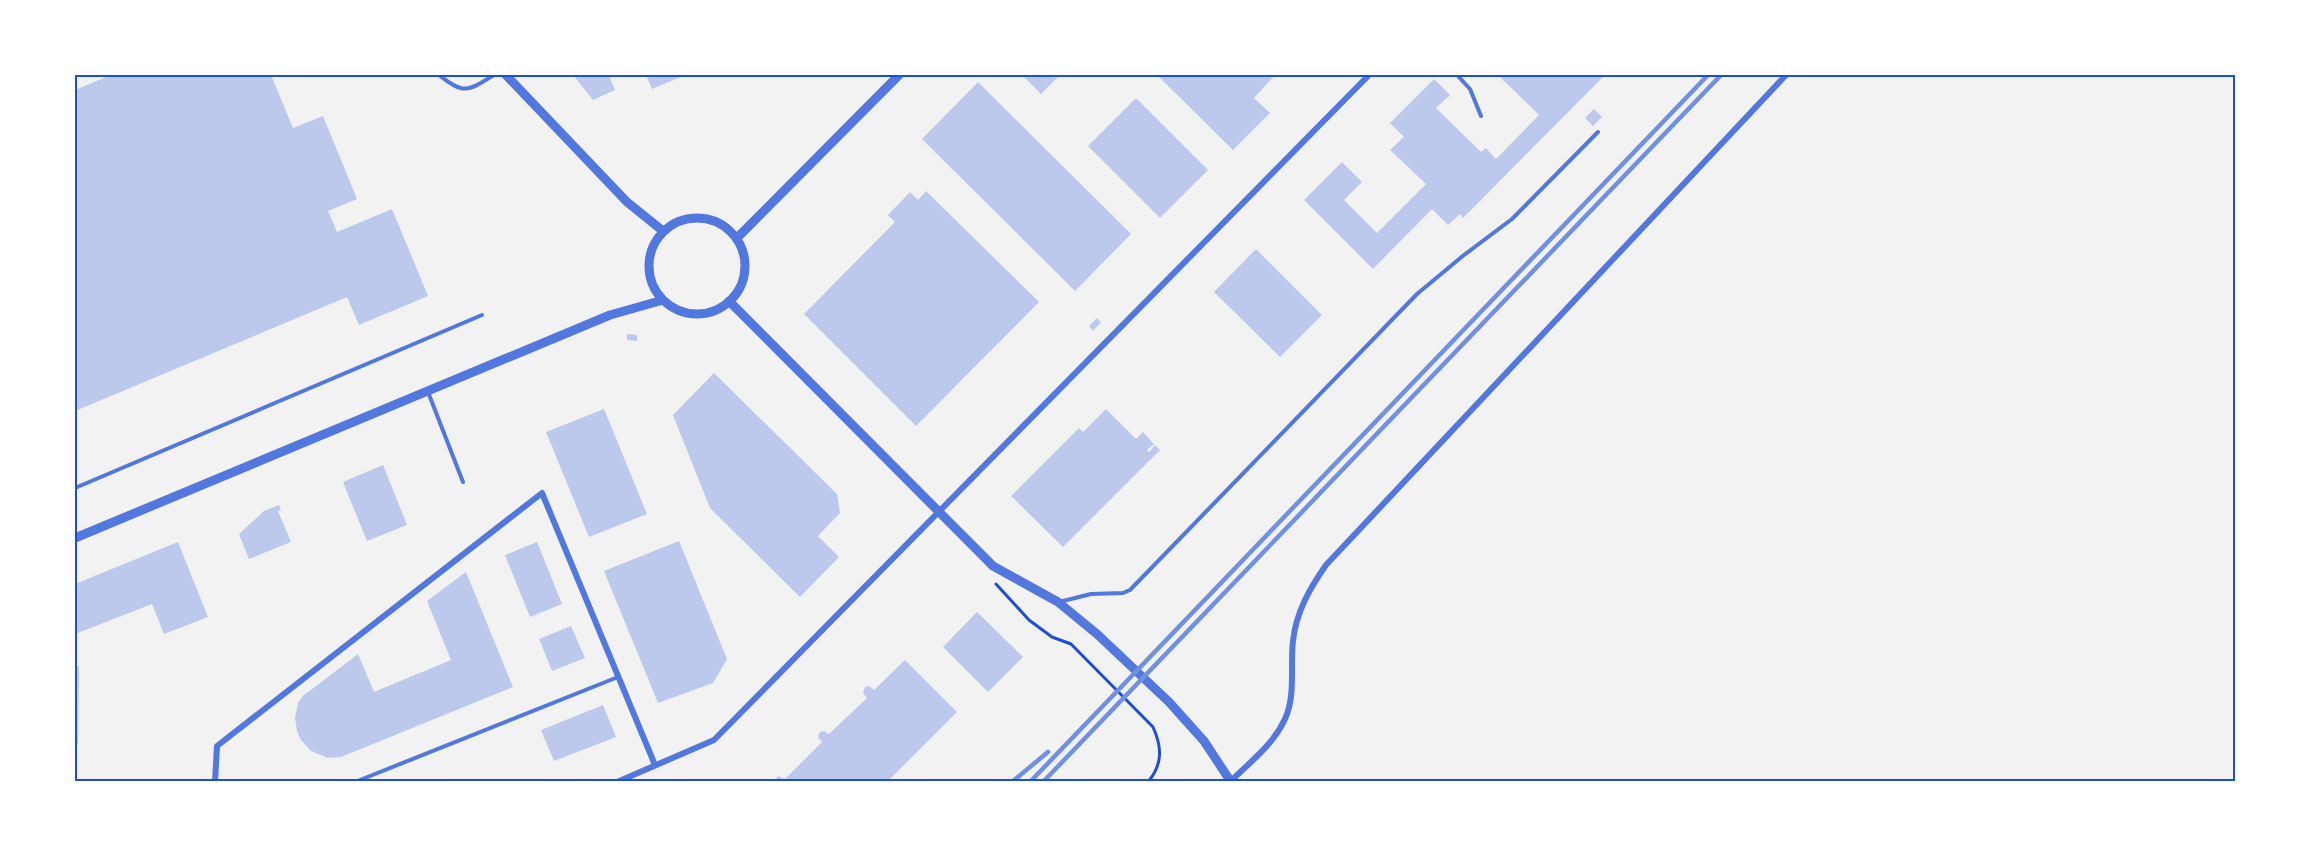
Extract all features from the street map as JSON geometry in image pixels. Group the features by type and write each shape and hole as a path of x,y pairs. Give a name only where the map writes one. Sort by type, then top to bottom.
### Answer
{"street":[{"path":"506,75 627,202 663,231"},
{"path":"737,238 899,75"},
{"path":"617,782 714,740 1369,75"},
{"path":"729,301 993,566 1058,602 1097,634 1169,702 1204,741 1231,781 1274,739 1286,717 1290,702 1296,624 1311,587 1326,565 1786,75"},
{"path":"702,218 725,226 737,238 744,252 746,266 743,281 736,294 724,306 709,312 693,314 677,309 663,300 652,280 650,258 654,243 663,231 677,222 702,218"},
{"path":"75,538 610,315 663,300"},
{"path":"215,782 217,746 542,493 656,765"}],"lane":[{"path":"439,75 450,84 466,89 477,87 494,75"},
{"path":"1457,75 1470,89 1482,116"},
{"path":"1058,602 1091,594 1123,593 1130,590 1417,294 1512,219 1598,132"},
{"path":"75,488 482,315"},
{"path":"428,391 463,482"},
{"path":"355,782 618,677"}],"path":[{"path":"993,566 996,584 1029,620 1052,637 1071,644 1153,727 1159,740 1160,753 1159,764 1148,782"}],"building":[{"path":"111,75 271,75 293,128 323,116 357,199 328,211 337,232 392,209 428,296 359,325 347,297 75,411 75,90"},
{"path":"573,75 618,75 610,78 615,90 593,100"},
{"path":"646,75 685,75 652,89"},
{"path":"1022,75 1060,75 1041,94"},
{"path":"1157,75 1275,75 1254,98 1270,113 1233,150"},
{"path":"1498,75 1605,75 1463,218 1460,214 1448,225 1432,209 1373,269 1304,200 1342,162 1362,182 1344,200 1377,233 1426,184 1390,150 1404,137 1390,123 1434,79 1450,95 1436,108 1481,152 1486,148 1496,159 1539,115"},
{"path":"978,82 1131,234 1075,291 922,139"},
{"path":"1136,98 1208,170 1160,218 1088,146"},
{"path":"1594,109 1602,117 1593,126 1585,118"},
{"path":"926,191 1039,302 916,426 804,314 895,222 888,215 910,192 918,200"},
{"path":"1256,249 1322,315 1280,357 1214,292"},
{"path":"1097,318 1101,322 1093,331 1089,326"},
{"path":"627,334 637,335 637,341 627,340"},
{"path":"714,373 837,494 840,513 818,536 839,557 800,597 710,508 673,415"},
{"path":"604,409 647,514 589,537 546,432"},
{"path":"1106,409 1136,439 1143,432 1154,444 1147,450 1149,452 1155,445 1160,450 1063,547 1011,496 1079,428 1083,432"},
{"path":"383,465 407,525 367,541 343,482"},
{"path":"279,505 281,510 278,511 291,542 249,559 239,534 264,511"},
{"path":"679,541 727,659 713,683 658,703 604,571"},
{"path":"178,542 208,617 164,634 152,604 75,634 75,584"},
{"path":"537,542 562,604 530,617 505,555"},
{"path":"466,572 513,687 341,757 328,758 311,751 301,740 297,731 295,718 298,703 303,696 358,654 374,692 451,660 427,601"},
{"path":"977,612 1023,657 988,692 943,647"},
{"path":"571,626 585,658 552,671 539,639"},
{"path":"905,660 957,712 887,782 773,782 778,776 785,779 822,742 818,737 820,732 824,731 829,734 867,698 863,693 865,687 869,686 874,690"},
{"path":"75,666 79,666 78,743 75,746"},
{"path":"603,705 616,737 554,761 541,730"}],"railway":[{"path":"1030,782 1708,75"},
{"path":"1043,782 1721,75"},
{"path":"1012,782 1048,752"}]}
